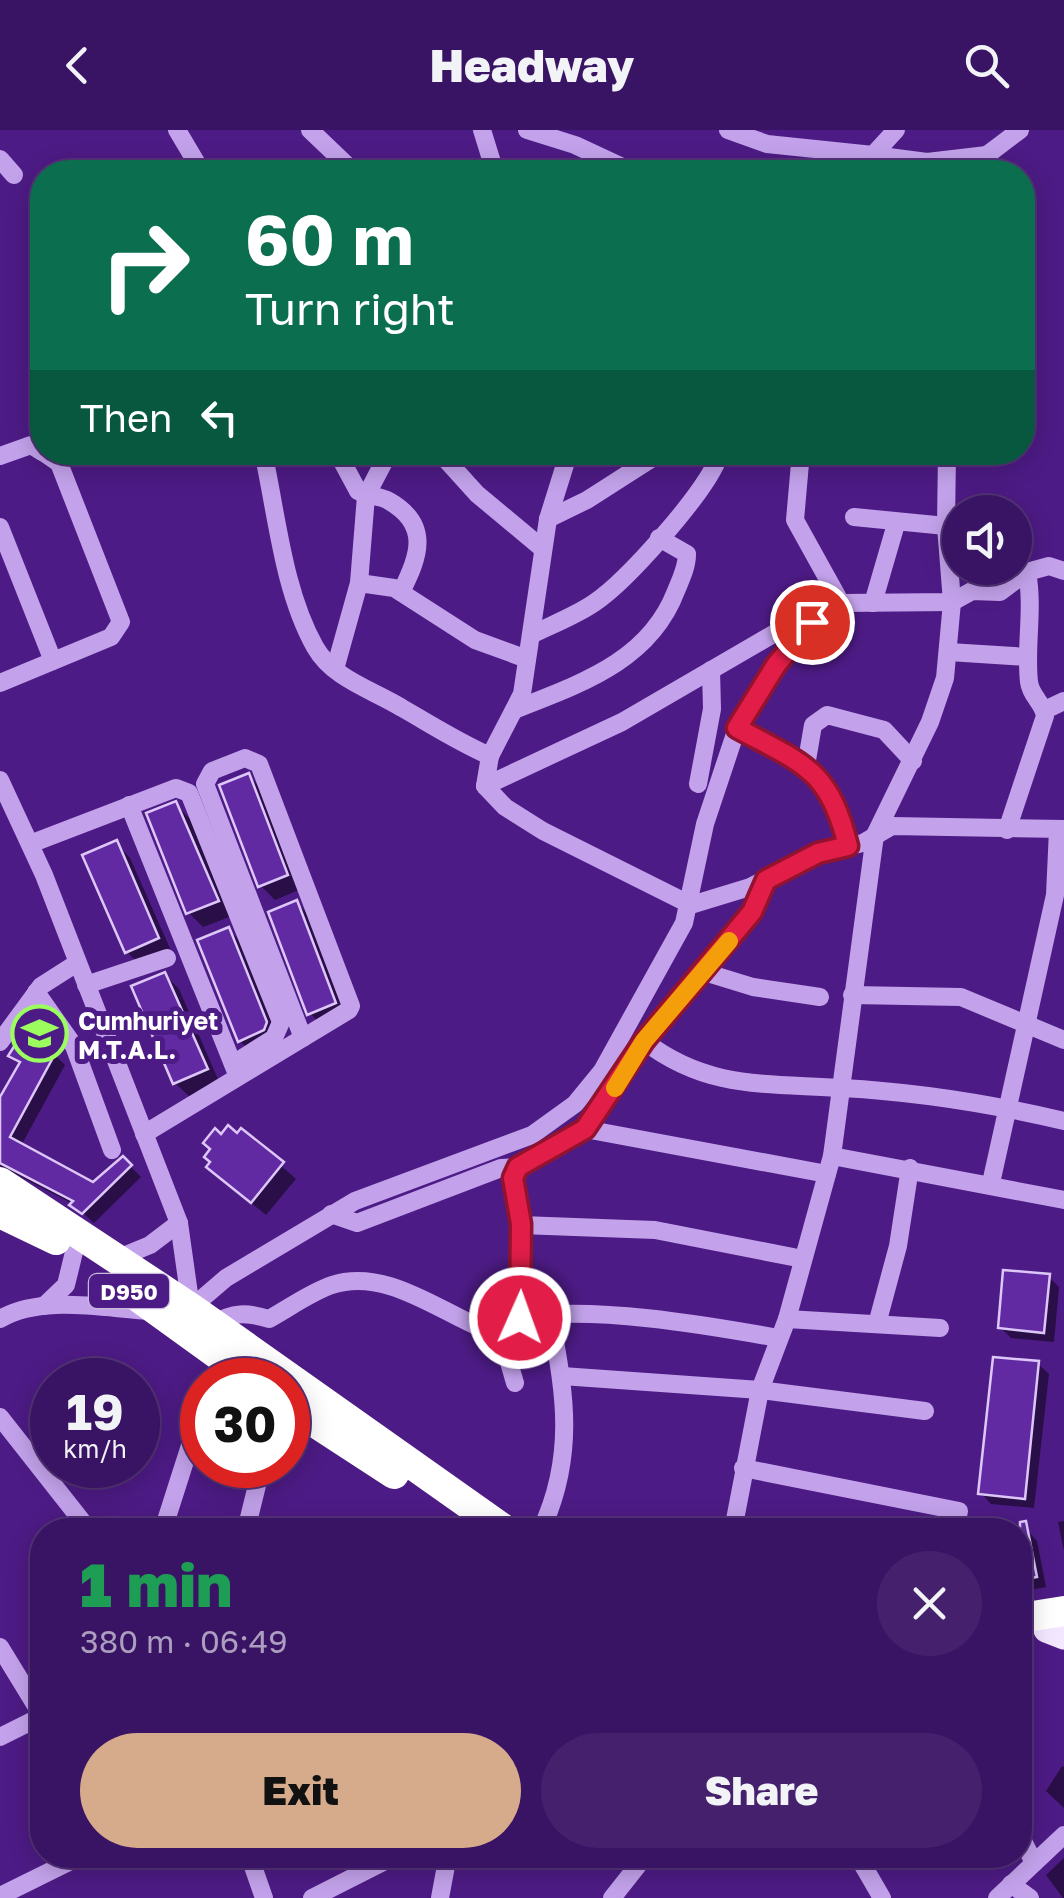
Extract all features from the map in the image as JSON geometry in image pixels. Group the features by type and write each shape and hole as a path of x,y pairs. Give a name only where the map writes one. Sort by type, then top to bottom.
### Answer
{"highway":[{"path":"0,1182 202,1316 488,1518"},
{"name":"D950","path":"0,1212 38,1228 158,1311 205,1358"},
{"path":"310,1419 463,1518"}],"street":[{"path":"310,130 341,160"},
{"path":"482,130 491,160"},
{"path":"527,130 580,137 615,160"},
{"path":"728,130 767,144 911,160"},
{"path":"873,155 896,130"},
{"path":"989,160 1020,130"},
{"path":"183,133 196,160"},
{"path":"0,159 14,176"},
{"path":"0,456 30,446"},
{"path":"0,683 111,637 121,622 59,465"},
{"path":"266,465 300,611 316,650 335,670 445,737 490,756"},
{"path":"343,465 348,478 366,496 397,507 414,524 420,551 401,592"},
{"path":"335,670 359,583 366,496 382,465"},
{"path":"450,465 476,494 543,549"},
{"path":"484,786 490,756 522,694 548,519 565,465"},
{"path":"548,519 640,465"},
{"path":"531,635 596,602 659,538 710,477 715,465"},
{"path":"801,465 795,520 841,604"},
{"path":"946,495 947,465"},
{"path":"854,517 942,526"},
{"path":"873,603 896,524"},
{"path":"0,527 53,662"},
{"path":"514,710 594,678 640,648 666,618 687,554 659,538"},
{"path":"1032,571 1049,566 1064,571"},
{"path":"359,583 401,592 475,640 528,658"},
{"path":"735,1518 760,1390 786,1320 829,1165 843,1088 875,836 913,761 945,678 951,585"},
{"path":"202,1316 226,1278 332,1214 532,1135 576,1104 602,1071 665,964 692,906 705,824 737,728 776,665 812,622 841,604 952,602 972,592 1000,592 1009,585"},
{"path":"1008,830 1044,727 1045,710 1030,689 1029,585"},
{"path":"484,786 622,722 787,626 812,622"},
{"path":"949,652 1028,657"},
{"path":"698,784 712,709 711,670"},
{"path":"1045,710 1064,701"},
{"path":"806,766 813,725 827,714 884,730 913,761"},
{"path":"737,728 806,766 828,785 848,846"},
{"path":"235,1071 303,1038 349,1010 352,1000 259,764 244,758 212,771 205,784 303,1038"},
{"path":"0,780 30,844 179,1223 202,1316"},
{"path":"484,786 505,806 543,831 692,906 766,880 818,853 848,846 892,826 1061,830 1055,895 1030,1023 991,1183"},
{"path":"30,844 176,788 192,796 281,1022 274,1038 235,1071 144,1134"},
{"path":"128,805 235,1071"},
{"path":"332,1214 358,1223 501,1168 518,1167 585,1129 644,1041 752,912 766,880"},
{"path":"86,985 167,958"},
{"path":"0,1042 36,992 55,974 77,963"},
{"path":"704,972 753,988 820,997"},
{"path":"36,992 74,1046 112,1150"},
{"path":"852,995 961,998 1064,1040"},
{"path":"644,1041 673,1063 708,1076 1011,1108 1064,1120"},
{"path":"585,1129 829,1165 910,1168 1064,1200"},
{"path":"518,1167 513,1178 521,1224 520,1318"},
{"path":"877,1324 898,1246 910,1168"},
{"path":"116,1259 150,1244 179,1223"},
{"path":"521,1224 655,1230 803,1260"},
{"path":"44,1306 66,1285 74,1252"},
{"path":"202,1316 250,1313 269,1319 334,1284 400,1286 481,1328 520,1318 550,1317 697,1323 778,1338"},
{"path":"0,1319 24,1308 44,1306 158,1311"},
{"path":"546,1518 559,1491 565,1435 562,1376 550,1317"},
{"path":"786,1320 940,1328"},
{"path":"498,1324 515,1384"},
{"path":"562,1376 760,1390 925,1411"},
{"path":"0,1417 79,1518"},
{"path":"743,1468 959,1510 958,1518"},
{"path":"168,1518 180,1479"},
{"path":"249,1518 256,1488"},
{"path":"0,1647 30,1696"},
{"path":"0,1737 30,1721"},
{"path":"1032,1860 1034,1864 1064,1835"},
{"path":"0,1896 56,1868"},
{"path":"254,1868 264,1898"},
{"path":"312,1898 372,1868"},
{"path":"440,1898 446,1868"},
{"path":"612,1898 636,1868"},
{"path":"864,1868 882,1898"},
{"path":"997,1898 1030,1868"},
{"path":"1012,1884 1030,1898"}],"building":[{"path":"249,773 288,875 258,887 219,785"},
{"path":"176,801 219,901 186,914 146,813"},
{"path":"117,840 159,938 125,953 82,855"},
{"path":"297,900 336,1003 307,1015 268,912"},
{"path":"229,927 267,1022 264,1030 238,1042 197,940"},
{"path":"165,972 208,1069 173,1084 131,986"},
{"path":"22,1034 56,1052 10,1137 93,1182 123,1156 132,1165 82,1214 69,1205 73,1201 0,1163 0,1097 20,1062 8,1056"},
{"path":"228,1125 237,1133 241,1128 284,1162 251,1203 206,1167 210,1162 204,1157 210,1149 203,1143 215,1128 221,1134"},
{"path":"1003,1270 1050,1274 1044,1333 998,1328"},
{"path":"993,1357 1039,1361 1025,1499 978,1494"},
{"path":"1032,1552 1037,1577 1032,1578"}],"slow traffic":[{"path":"615,1088 644,1041 729,941"}],"place":[{"name":"Cumhuriyet M.T.A.L.","path":"39,1034"}],"route":[{"path":"520,1318 521,1224 513,1178 518,1167 585,1129 644,1041 752,912 766,880 818,853 848,846 828,785 788,754 737,728 754,696 812,622"}]}
